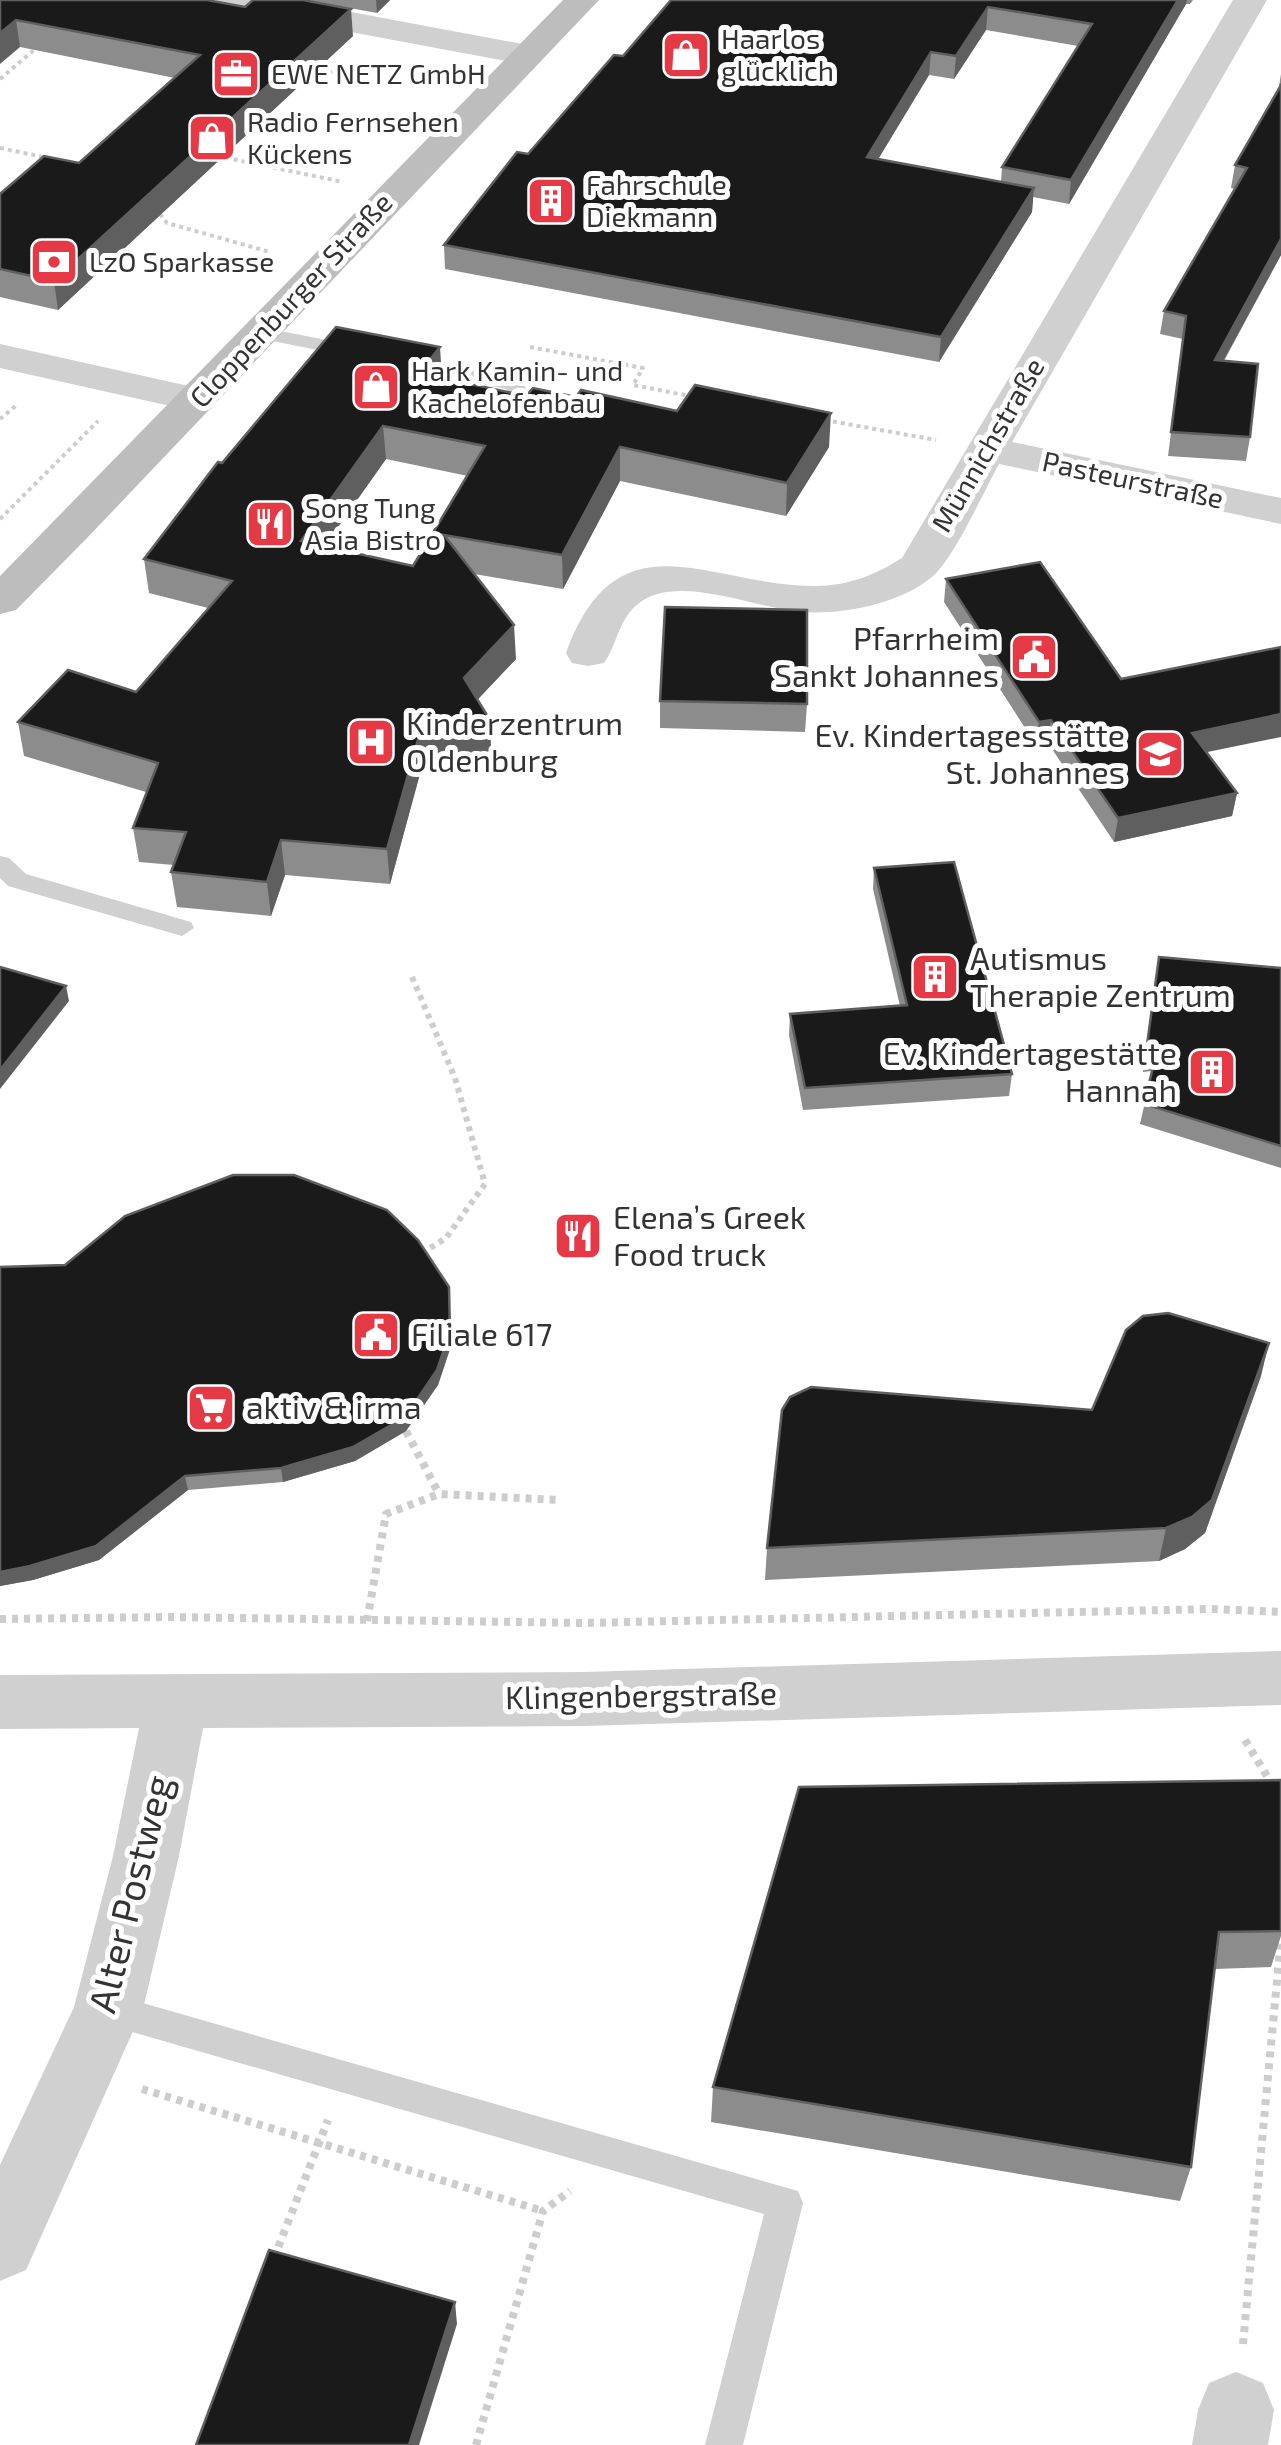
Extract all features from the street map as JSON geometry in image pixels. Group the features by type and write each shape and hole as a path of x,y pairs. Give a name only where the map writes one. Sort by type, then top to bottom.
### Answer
{"main road":[{"name":"Cloppenburger Straße","path":"0,601 582,0"}],"street":[{"path":"233,0 528,55"},
{"name":"Münnichstraße","path":"588,654 606,610 628,591 644,584 700,580 803,599 890,586 919,566 1250,0"},
{"path":"0,356 197,400"},
{"name":"Pasteurstraße","path":"984,449 1281,511"},
{"name":"Klingenbergstraße","path":"0,1702 584,1699 1281,1678"},
{"name":"Alter Postweg","path":"0,2245 108,2009 146,1856 176,1703"}],"lane":[{"path":"260,333 512,384 532,410"},
{"path":"0,864 18,880 182,928"},
{"path":"108,2009 785,2203 724,2445"}],"path":[{"path":"0,79 34,50"},
{"path":"324,65 344,86"},
{"path":"0,148 54,159"},
{"path":"206,164 215,156 392,192"},
{"path":"308,174 315,167"},
{"path":"160,214 167,223 322,267"},
{"path":"514,344 644,368 634,386 712,400"},
{"path":"809,417 984,449"},
{"path":"412,977 456,1078 484,1184 446,1238 419,1254"},
{"path":"406,1431 439,1494"},
{"path":"368,1620 386,1514 439,1494 559,1500"},
{"path":"0,1618 584,1622 1211,1609 1281,1612"},
{"path":"1234,2427 1281,1938"},
{"path":"79,2070 542,2210"},
{"path":"270,2268 344,2076"},
{"path":"476,2445 542,2210 620,2156"}],"building":[{"path":"0,0 207,0 245,7 253,0 303,0 351,9 54,281 0,269 0,194 44,156 79,163 200,55 16,20 0,33"},
{"path":"671,0 1178,0 1071,180 1002,167 1092,24 988,7 956,56 931,52 867,157 1034,188 941,337 444,245 517,152 528,154 614,55 623,56"},
{"path":"1281,85 1281,239 1215,360 1258,364 1250,437 1171,432 1186,316 1164,311 1247,168 1235,165"},
{"path":"336,327 440,347 419,373 526,396 533,388 576,397 581,390 677,411 695,385 831,413 787,483 620,447 562,555 444,535 514,625 464,678 490,720 419,736 387,849 281,840 267,882 171,872 186,832 133,828 158,763 18,722 68,670 136,692 232,581 144,559 218,462 222,463","holes":["383,426 485,446 413,566 301,541"]},
{"path":"1040,562 1121,679 1281,647 1281,714 1192,733 1237,793 1118,818 1051,720 1039,722 946,579"},
{"path":"665,607 807,610 807,704 660,701"},
{"name":"Autismus Therapie Zentrum","path":"954,862 1012,1074 805,1088 790,1014 907,1005 874,868"},
{"name":"Ev. Kindertagestätte Hannah","path":"1159,957 1281,968 1281,1146 1144,1104 1157,1051 1146,1052"},
{"path":"0,967 66,986 0,1070"},
{"name":"aktiv & irma","path":"233,1175 294,1175 387,1210 418,1240 449,1287 450,1332 437,1370 405,1417 353,1447 281,1468 185,1476 96,1546 0,1572 0,1267 65,1265 125,1216"},
{"path":"1168,1313 1269,1343 1212,1500 1192,1517 1166,1528 767,1548 782,1410 790,1397 811,1387 1092,1410 1126,1330 1143,1316"},
{"path":"1281,1780 1281,1931 1219,1932 1191,2167 713,2087 799,1787"},
{"path":"269,2250 455,2302 409,2445 196,2445"}],"place":[{"name":"Haarlos glücklich","path":"686,55"},
{"name":"EWE NETZ GmbH","path":"236,74"},
{"name":"Radio Fernsehen Kückens","path":"212,138"},
{"name":"Fahrschule Diekmann","path":"551,201"},
{"name":"LzO Sparkasse","path":"54,262"},
{"name":"Hark Kamin- und Kachelofenbau","path":"376,387"},
{"name":"Song Tung Asia Bistro","path":"270,524"},
{"name":"Pfarrheim Sankt Johannes","path":"1034,657"},
{"name":"Kinderzentrum Oldenburg","path":"371,742"},
{"name":"Ev. Kindertagesstätte St. Johannes","path":"1160,754"},
{"name":"Autismus Therapie Zentrum","path":"935,977"},
{"name":"Ev. Kindertagestätte Hannah","path":"1212,1072"},
{"name":"Elena’s Greek Food truck","path":"578,1236"},
{"name":"Filiale 617","path":"376,1335"},
{"name":"aktiv & irma","path":"211,1408"}]}
